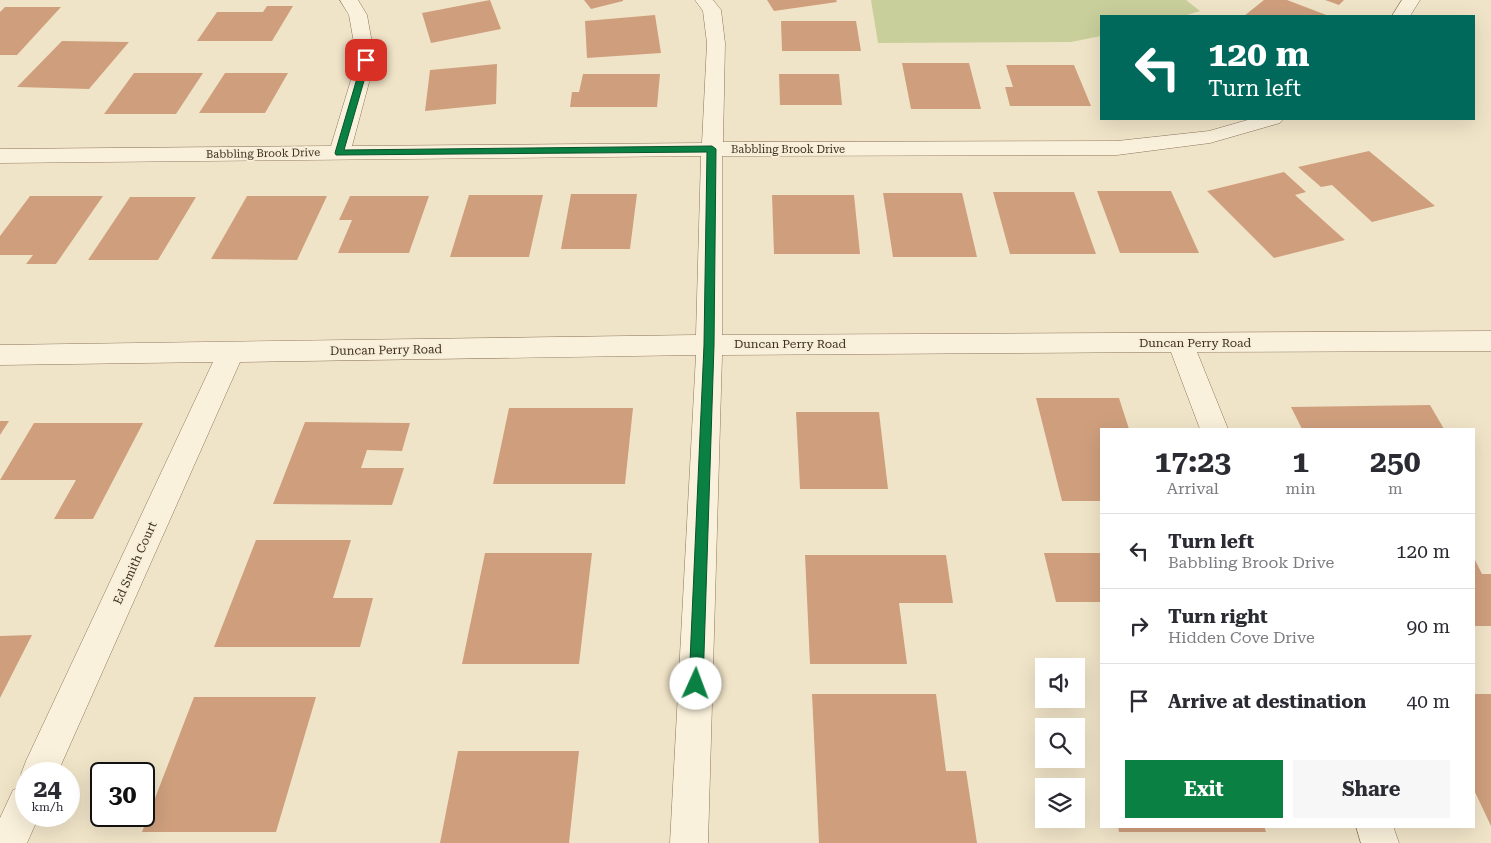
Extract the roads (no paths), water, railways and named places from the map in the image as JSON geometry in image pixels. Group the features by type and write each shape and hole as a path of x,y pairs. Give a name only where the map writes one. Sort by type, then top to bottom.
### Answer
{"street":[{"path":"339,153 366,60 358,16 349,0"},
{"path":"689,843 709,345 712,149 716,43 712,10 704,0"},
{"path":"1402,15 1412,0"},
{"name":"Babbling Brook Drive","path":"0,156 712,149 1117,148 1210,137 1269,120"},
{"name":"Duncan Perry Road","path":"0,355 709,345 1491,341"},
{"path":"1180,343 1214,428"},
{"name":"Ed Smith Court","path":"45,762 231,352"},
{"path":"8,843 15,827"},
{"path":"1375,828 1380,843"}]}
